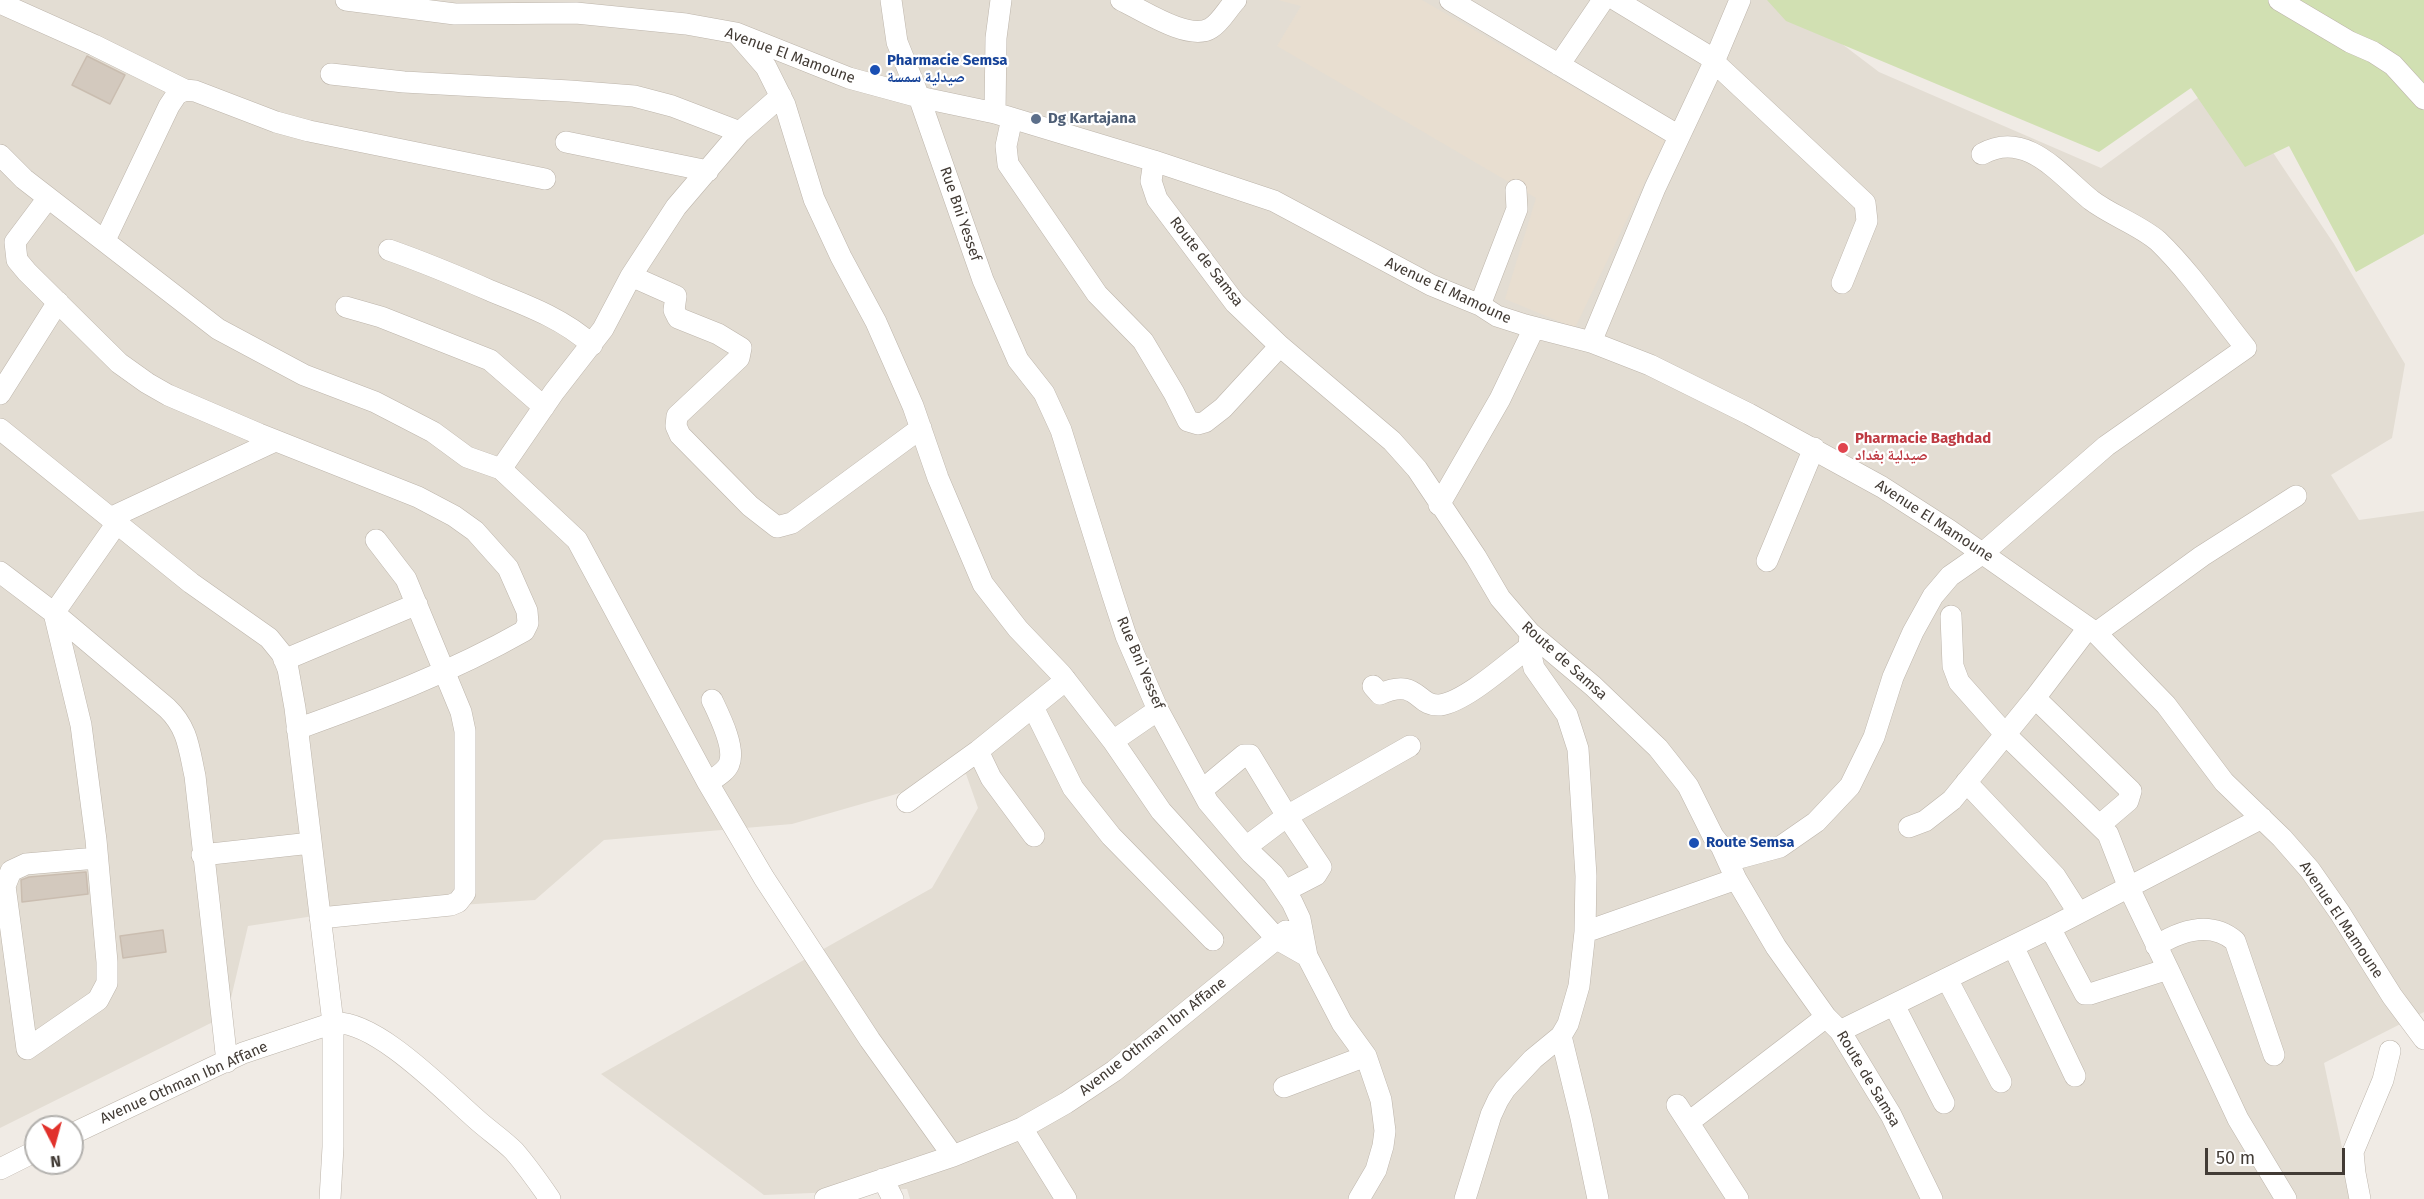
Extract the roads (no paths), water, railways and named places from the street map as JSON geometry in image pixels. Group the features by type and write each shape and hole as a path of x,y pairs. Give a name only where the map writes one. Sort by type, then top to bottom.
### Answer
{"street":[{"name":"Avenue El Mamoune","path":"346,0 455,14 514,6 686,24 736,33 849,78 1003,116 1274,201 1431,285 1480,305 1497,316 1591,342 1650,365 1814,448 1882,487 1983,553 2092,630 2145,682 2224,782 2262,818 2310,870 2392,996 2424,1039"},
{"name":"Rue Bni Yessef","path":"891,0 897,42 919,97 983,280 1018,360 1044,393 1061,430 1126,636 1158,710 1208,802 1246,847 1273,874 1285,891 1300,919 1307,956 1342,1023 1366,1056 1381,1100 1385,1131 1376,1170 1359,1199"},
{"path":"1001,0 996,38 1008,164 1097,294 1143,341 1188,421 1198,424 1213,416 1280,346"},
{"path":"1121,0 1172,25 1197,32 1214,26 1236,0"},
{"path":"1450,0 1474,6 1559,64 1679,136"},
{"path":"1559,64 1603,0"},
{"path":"1616,0 1714,61 1865,203 1867,221 1842,283"},
{"path":"1591,342 1646,209 1740,0"},
{"path":"2279,0 2394,65 2424,99"},
{"path":"0,3 94,45 185,90 195,91 276,122 309,131 545,179"},
{"path":"736,33 766,67 781,96 814,199 841,257 876,322 921,428 959,532 983,585 1018,629 1066,680 1113,741 1161,811 1277,939 1307,956"},
{"path":"331,74 404,82 634,96 672,105 740,132"},
{"path":"105,240 169,106 177,94 185,90"},
{"path":"501,469 603,329 631,276 675,207 740,132 781,96"},
{"path":"566,142 708,171"},
{"path":"1585,932 1732,870 1780,847 1816,822 1850,786 1874,737 1893,677 1922,614 1950,576 1983,553 2106,446 2246,348 2191,276 2157,240 2094,202 2028,149 2002,147 1982,154"},
{"path":"0,155 24,179 218,329 304,375 375,402 433,432 467,457 501,469 577,540 708,783 764,878 863,1030 953,1156"},
{"name":"Route de Samsa","path":"1155,162 1152,181 1157,199 1235,303 1280,346 1392,441 1417,469 1476,557 1500,598 1530,640 1593,686 1658,748 1688,786 1732,870 1776,946 1833,1024 1891,1115 1932,1199"},
{"path":"1480,305 1517,209 1516,190"},
{"path":"48,198 18,236 14,249 17,260 119,363 168,395 275,441 418,497 454,516 475,531 508,568 527,611 528,623 524,631 443,672 381,699 297,729"},
{"path":"388,250 428,264 539,311 566,325 592,345"},
{"path":"631,276 676,296 674,310 678,318 718,334 741,348 739,358 677,416 676,428 680,435 750,506 777,527 792,523 921,428"},
{"path":"0,394 58,302"},
{"path":"346,308 381,316 490,360 544,407"},
{"path":"1439,505 1500,399 1534,328"},
{"path":"0,429 190,584 269,638 288,669 333,1023 333,1147 330,1199"},
{"path":"97,858 26,864 11,871 5,886 27,1049 98,1000 107,983 97,858 81,725 54,613 114,520 275,441"},
{"path":"1767,561 1814,448"},
{"path":"1909,827 1941,811 2092,630 2296,496"},
{"path":"320,918 451,905 458,902 465,893 465,731 455,695 443,672 406,579 376,540"},
{"path":"0,572 54,613 177,718 185,732 195,776 202,855 227,1062"},
{"path":"284,660 417,604"},
{"path":"1951,616 1953,666 1959,682 2006,735 2072,800 2101,824 2108,834 2129,888 2238,1119 2286,1199"},
{"path":"1372,686 1380,694 1396,688 1410,689 1434,704 1442,705 1464,696 1530,640"},
{"path":"1465,1199 1491,1114 1498,1100 1505,1089 1533,1059 1561,1036 1568,1024 1577,996 1585,932 1586,876 1578,749 1567,715 1534,668 1530,640"},
{"path":"907,802 978,751 1066,680"},
{"path":"2035,698 2131,791 2128,801 2101,824"},
{"path":"708,783 726,768 730,756 726,734 712,700"},
{"path":"1033,707 1073,788 1111,836 1213,940"},
{"path":"1113,741 1158,710"},
{"path":"1246,847 1287,816 1410,746"},
{"path":"978,751 991,778 1034,836"},
{"path":"1202,790 1244,755 1250,754 1321,869 1316,875 1285,891"},
{"path":"1966,782 2055,876 2078,912"},
{"path":"1689,1122 1833,1024 1894,1005 2129,888 2262,818"},
{"path":"202,855 311,843"},
{"name":"Avenue Othman Ibn Affane","path":"825,1199 953,1156 1022,1128 1066,1103 1114,1071 1300,919"},
{"path":"2050,928 2085,994 2095,993 2168,969"},
{"path":"2156,945 2179,932 2199,929 2222,933 2235,941 2274,1055"},
{"path":"2013,946 2075,1076"},
{"path":"1947,979 2001,1082"},
{"path":"1894,1005 1944,1103"},
{"name":"Avenue Othman Ibn Affane","path":"84,1128 243,1053 333,1023 353,1024 375,1035 417,1067 500,1138 513,1151 550,1199"},
{"path":"1561,1036 1598,1199"},
{"path":"2360,1199 2353,1152 2383,1080 2390,1051"},
{"path":"1284,1087 1366,1056"},
{"path":"1677,1105 1738,1199"},
{"path":"1022,1128 1066,1199"},
{"path":"0,1168 24,1157"},
{"path":"883,1179 893,1199"}],"place":[{"name":"Pharmacie Semsa صيدلية سمسة","path":"875,70"},
{"name":"Dg Kartajana","path":"1036,119"},
{"name":"Pharmacie Baghdad صيدلية بغداد","path":"1843,448"},
{"name":"Route Semsa","path":"1694,843"}]}
